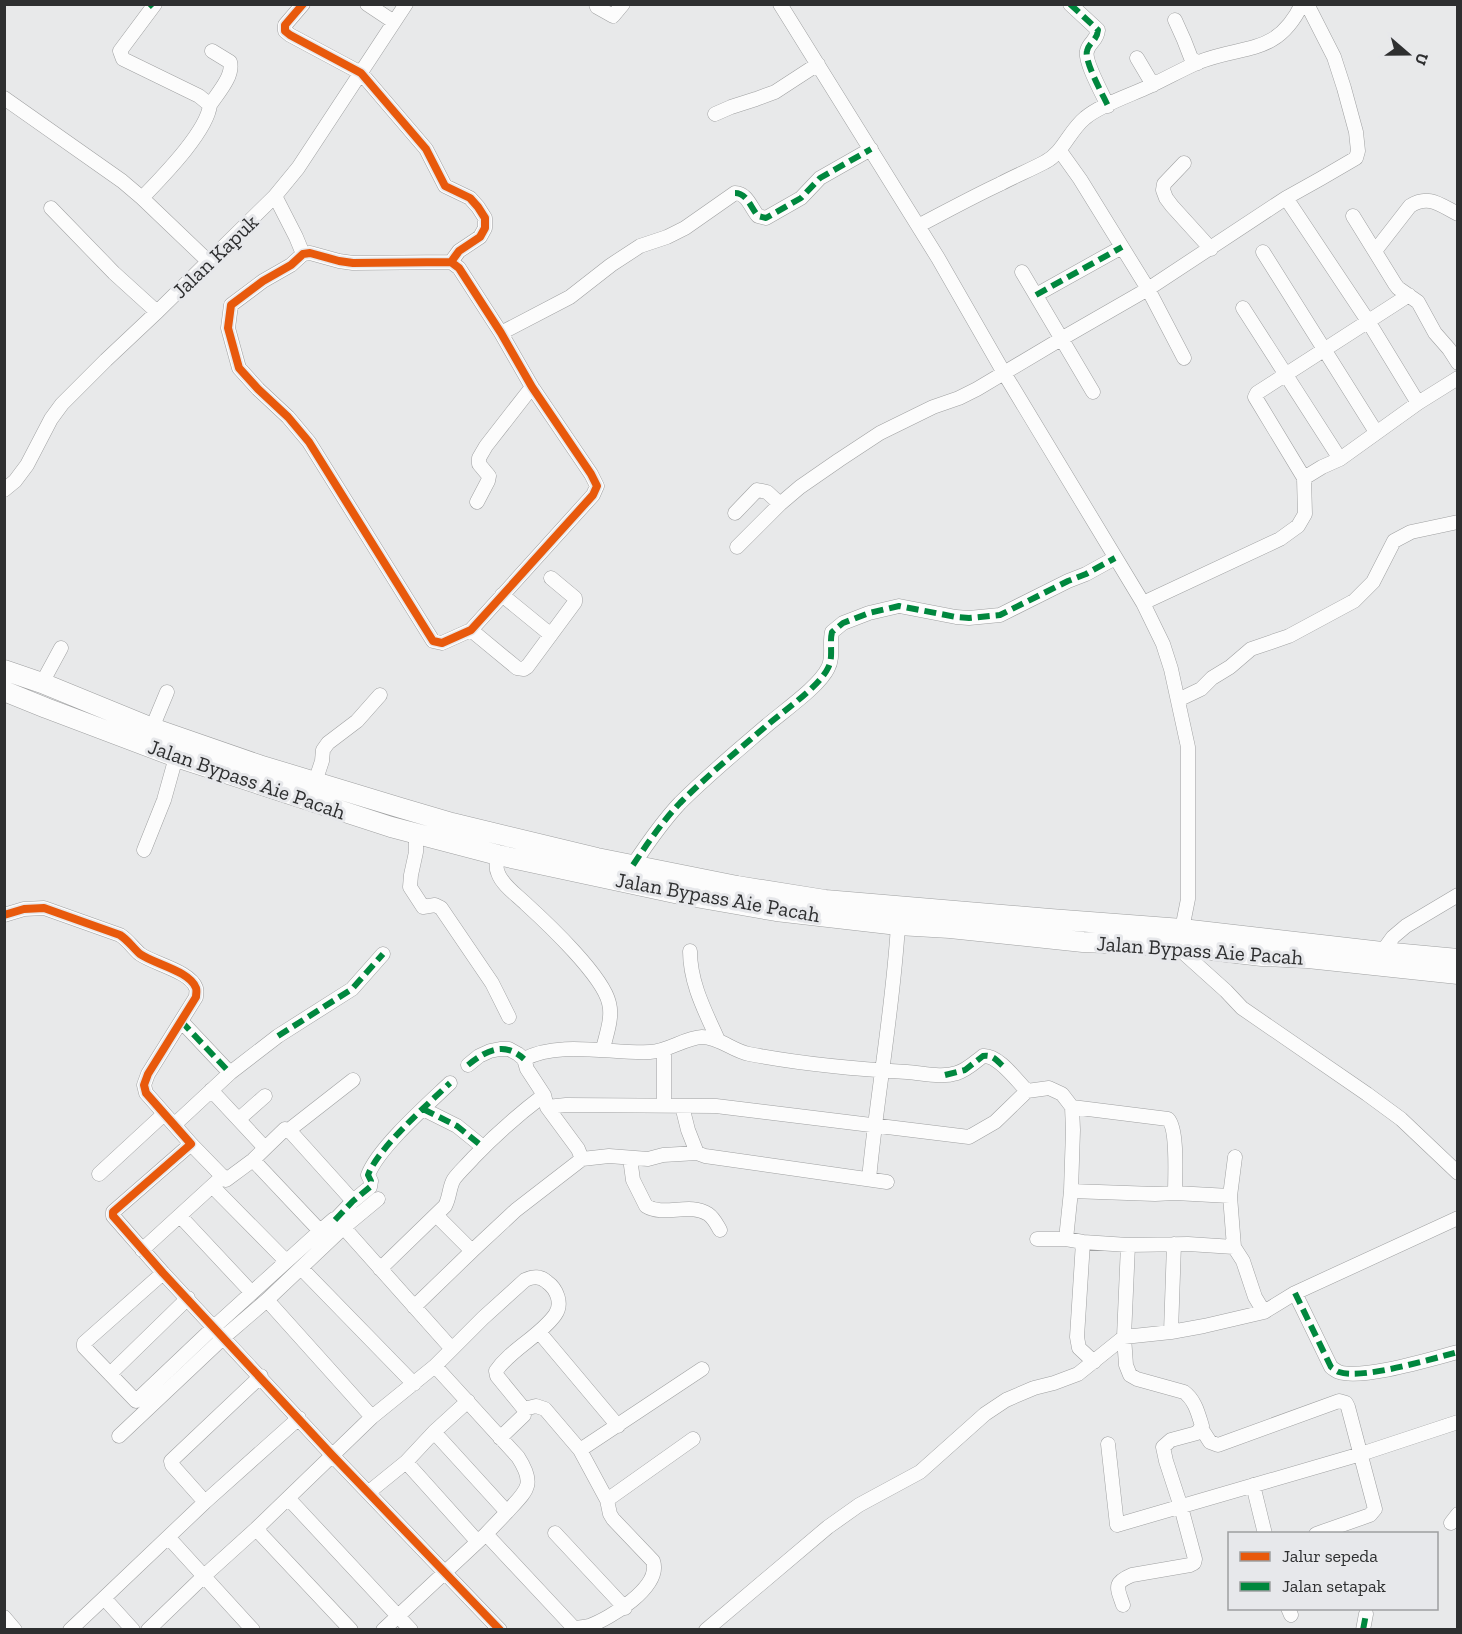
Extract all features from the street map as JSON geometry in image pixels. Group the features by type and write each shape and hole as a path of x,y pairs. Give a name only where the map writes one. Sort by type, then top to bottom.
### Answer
{"highway":[{"path":"4,670 152,728 259,765 415,812 463,826 737,886 825,900 1050,920 1179,938 1458,959"},
{"name":"Jalan Bypass Aie Pacah","path":"4,691 176,757 304,800 416,834 498,855 684,895 776,911 898,925 1083,942 1179,938 1262,956 1308,958 1458,974"},
{"path":"415,812 416,834"}],"street":[{"path":"303,4 285,25 285,30 290,35 361,73 426,149 445,186 470,198 478,207 484,218 485,228 480,237 459,251 451,262"},
{"path":"367,4 394,22"},
{"name":"Jalan Kapuk","path":"4,490 15,481 27,465 51,419 62,404 275,196 298,168 406,4"},
{"path":"596,4 597,8 613,16 623,4"},
{"path":"780,4 918,226 1143,603 1163,644 1171,669 1188,747 1188,899 1179,938 1242,1008 1401,1119 1458,1173"},
{"path":"1070,4 1098,30 1086,54 1108,106"},
{"path":"918,226 1046,162 1060,151 1086,117 1198,63 1222,54 1251,50 1273,40 1291,24 1302,4"},
{"path":"737,547 780,504 838,460 880,433 933,407 967,395 1148,289 1286,198 1356,158 1358,152 1356,132 1344,88 1334,57 1307,4"},
{"path":"153,5 120,51 123,59 199,96 210,105"},
{"path":"1174,21 1191,58 1198,63"},
{"path":"142,198 176,162 205,121 210,105 229,75 230,62 212,51"},
{"path":"1137,58 1153,85"},
{"path":"715,114 775,92 818,64"},
{"path":"4,98 142,198 208,262"},
{"path":"501,333 570,297 640,246 685,228 735,193 744,196 758,216 766,218 801,198 820,178 871,149"},
{"path":"1060,151 1080,179 1148,289 1184,358"},
{"path":"1184,163 1164,184 1163,190 1172,206 1211,249"},
{"path":"275,196 303,254"},
{"path":"1286,198 1368,321 1418,403"},
{"path":"1375,250 1410,206 1417,202 1425,199 1458,214"},
{"path":"51,207 114,273 157,312"},
{"path":"1353,216 1395,284 1418,302 1436,333 1458,363"},
{"path":"1036,295 1122,247"},
{"path":"1263,252 1376,432"},
{"path":"310,253 353,263 451,262 459,268 501,333 532,387 597,486 593,495 471,630 442,643 433,641 309,442 288,417 239,368 228,328 231,305 263,281 291,265 303,254 310,253"},
{"path":"1022,272 1093,392"},
{"path":"1143,603 1280,539 1298,526 1305,514 1304,478 1255,398 1257,393 1409,295"},
{"path":"1243,308 1340,459"},
{"path":"1304,478 1340,459 1418,403 1458,378"},
{"path":"477,502 489,476 479,464 479,458 532,387"},
{"path":"735,513 756,490 767,492 780,504"},
{"path":"1178,700 1201,689 1251,649 1289,636 1354,601 1373,582 1394,541 1411,532 1458,522"},
{"path":"633,865 679,805 822,677 831,661 832,632 843,623 869,613 899,606 956,617 1000,615 1115,558"},
{"path":"471,630 520,669 527,667 575,602 575,598 551,578"},
{"path":"502,595 550,635"},
{"path":"42,683 61,648"},
{"path":"152,728 167,692"},
{"path":"315,782 323,750 328,743 357,721 380,695"},
{"path":"144,850 164,800 176,757"},
{"path":"416,834 416,852 410,887 423,907 435,905 441,908 492,983 509,1017"},
{"path":"498,855 496,871 500,878 588,968 605,992 611,1014 603,1049"},
{"path":"1382,952 1393,937 1406,926 1458,895"},
{"path":"4,915 24,909 44,908 120,935 128,940 140,954 189,978 196,987 196,997 148,1074 144,1085 146,1093 164,1114 226,1180 253,1160 285,1129 290,1130 353,1080"},
{"path":"869,1179 892,996 898,925"},
{"path":"690,951 692,978 718,1040"},
{"path":"174,1125 230,1073 282,1033 352,989 383,954"},
{"path":"181,1021 230,1073"},
{"path":"524,1059 548,1051 603,1049 649,1052 664,1050 682,1042 703,1037 718,1040 746,1053 881,1071 955,1074 987,1055 1005,1067 1027,1091"},
{"path":"468,1065 478,1056 490,1051 509,1049 518,1053 524,1059 527,1069 578,1149 582,1159"},
{"path":"664,1050 664,1105"},
{"path":"164,1273 84,1343 84,1347 136,1401 219,1332 267,1300 301,1268 339,1224 353,1201 370,1187 371,1181 368,1175 380,1156 450,1083"},
{"path":"380,1269 445,1206 454,1179 483,1147 511,1120 546,1101 566,1105 722,1107 969,1137 995,1122 1027,1091 1049,1088 1062,1094 1072,1107 1071,1191 1066,1239"},
{"path":"211,1090 265,1148"},
{"path":"239,1119 265,1096"},
{"path":"682,1106 697,1154"},
{"path":"1072,1107 1168,1119 1171,1122 1174,1138 1175,1193"},
{"path":"423,1109 457,1126 483,1147"},
{"path":"99,1174 164,1114"},
{"path":"290,1130 353,1201"},
{"path":"191,1144 112,1213 113,1216 332,1455 500,1629"},
{"path":"414,1307 516,1210 582,1159 609,1156 648,1159 663,1155 697,1154 887,1182"},
{"path":"1235,1156 1230,1196 1234,1247 1243,1261 1255,1297 1264,1312"},
{"path":"630,1158 633,1180 646,1206 655,1210 702,1211 713,1218 720,1230"},
{"path":"253,1160 320,1231"},
{"path":"142,1250 223,1176"},
{"path":"212,1186 286,1261"},
{"path":"1071,1191 1230,1196"},
{"path":"119,1436 219,1332 252,1293 286,1261 320,1231 339,1224 378,1199"},
{"path":"435,1215 472,1251"},
{"path":"180,1216 252,1293"},
{"path":"706,1629 836,1521 859,1505 920,1472 985,1414 1006,1400 1078,1374 1124,1337 1171,1332 1264,1312 1295,1293 1458,1218"},
{"path":"339,1224 452,1349"},
{"path":"1037,1239 1066,1239 1128,1245 1174,1244 1234,1247"},
{"path":"1083,1242 1077,1338 1079,1347 1094,1362"},
{"path":"1171,1332 1174,1244"},
{"path":"1128,1245 1124,1337 1126,1365 1130,1375 1184,1392 1189,1396 1210,1442 1218,1445 1339,1401 1346,1403 1375,1506 1373,1512 1319,1532"},
{"path":"301,1268 414,1384"},
{"path":"148,1629 372,1417 435,1366 525,1280 540,1277 549,1282 558,1295 559,1303 555,1316 496,1371 496,1376 524,1409 524,1414 500,1438"},
{"path":"1295,1293 1331,1367 1338,1372 1377,1372 1458,1352"},
{"path":"110,1374 188,1299"},
{"path":"267,1300 372,1417"},
{"path":"539,1332 618,1426"},
{"path":"383,1629 507,1512 524,1494 528,1483 528,1473 518,1457 435,1366"},
{"path":"580,1450 702,1369"},
{"path":"205,1502 171,1461 261,1376"},
{"path":"369,1492 406,1462 468,1401"},
{"path":"406,1462 572,1628 587,1626 625,1608 646,1585 655,1567 653,1561 613,1519 607,1500 580,1450 545,1408 536,1406 524,1409"},
{"path":"70,1629 298,1418"},
{"path":"1108,1444 1117,1525 1361,1454 1458,1422"},
{"path":"1123,1605 1117,1589 1118,1583 1124,1578 1194,1563 1195,1559 1163,1447 1171,1440 1197,1433 1202,1428"},
{"path":"434,1432 507,1512"},
{"path":"607,1500 693,1439"},
{"path":"1253,1485 1265,1532"},
{"path":"288,1498 411,1629"},
{"path":"256,1529 351,1629"},
{"path":"555,1533 625,1608"},
{"path":"169,1538 253,1629"},
{"path":"104,1598 133,1629"},
{"path":"1363,1629 1366,1614"},
{"path":"4,1617 15,1629"}],"marked path":[{"path":"150,4 153,7"},
{"path":"1070,4 1098,30 1088,48 1087,56 1108,106"},
{"path":"735,193 743,195 758,216 766,218 801,198 820,178 871,149"},
{"path":"1036,295 1122,247"},
{"path":"633,865 661,825 680,803 817,683 830,664 832,632 843,623 869,613 899,606 956,617 1000,615 1115,558"},
{"path":"278,1036 352,989 383,954"},
{"path":"181,1021 230,1073"},
{"path":"468,1065 482,1055 503,1049 517,1053 524,1059"},
{"path":"945,1075 965,1070 983,1056 992,1057 1004,1067"},
{"path":"335,1220 370,1187 371,1181 368,1175 382,1152 404,1127 450,1083"},
{"path":"423,1109 457,1126 483,1147"},
{"path":"1295,1293 1331,1367 1338,1372 1350,1374 1380,1371 1458,1352"},
{"path":"1363,1630 1366,1614"}],"cycle path":[{"path":"303,4 285,25 285,31 361,73 426,149 445,186 470,198 485,218 485,228 480,237 459,251 451,262 459,268 501,333 532,387 597,486 593,495 471,630 442,643 433,641 309,442 288,417 239,368 228,328 231,305 263,281 291,265 303,254 310,253 353,263 451,262"},
{"path":"4,915 24,909 44,908 120,935 146,958 179,972 192,982 196,989 196,997 148,1074 144,1085 146,1093 191,1144 113,1212 113,1216 332,1455 500,1630"}]}
